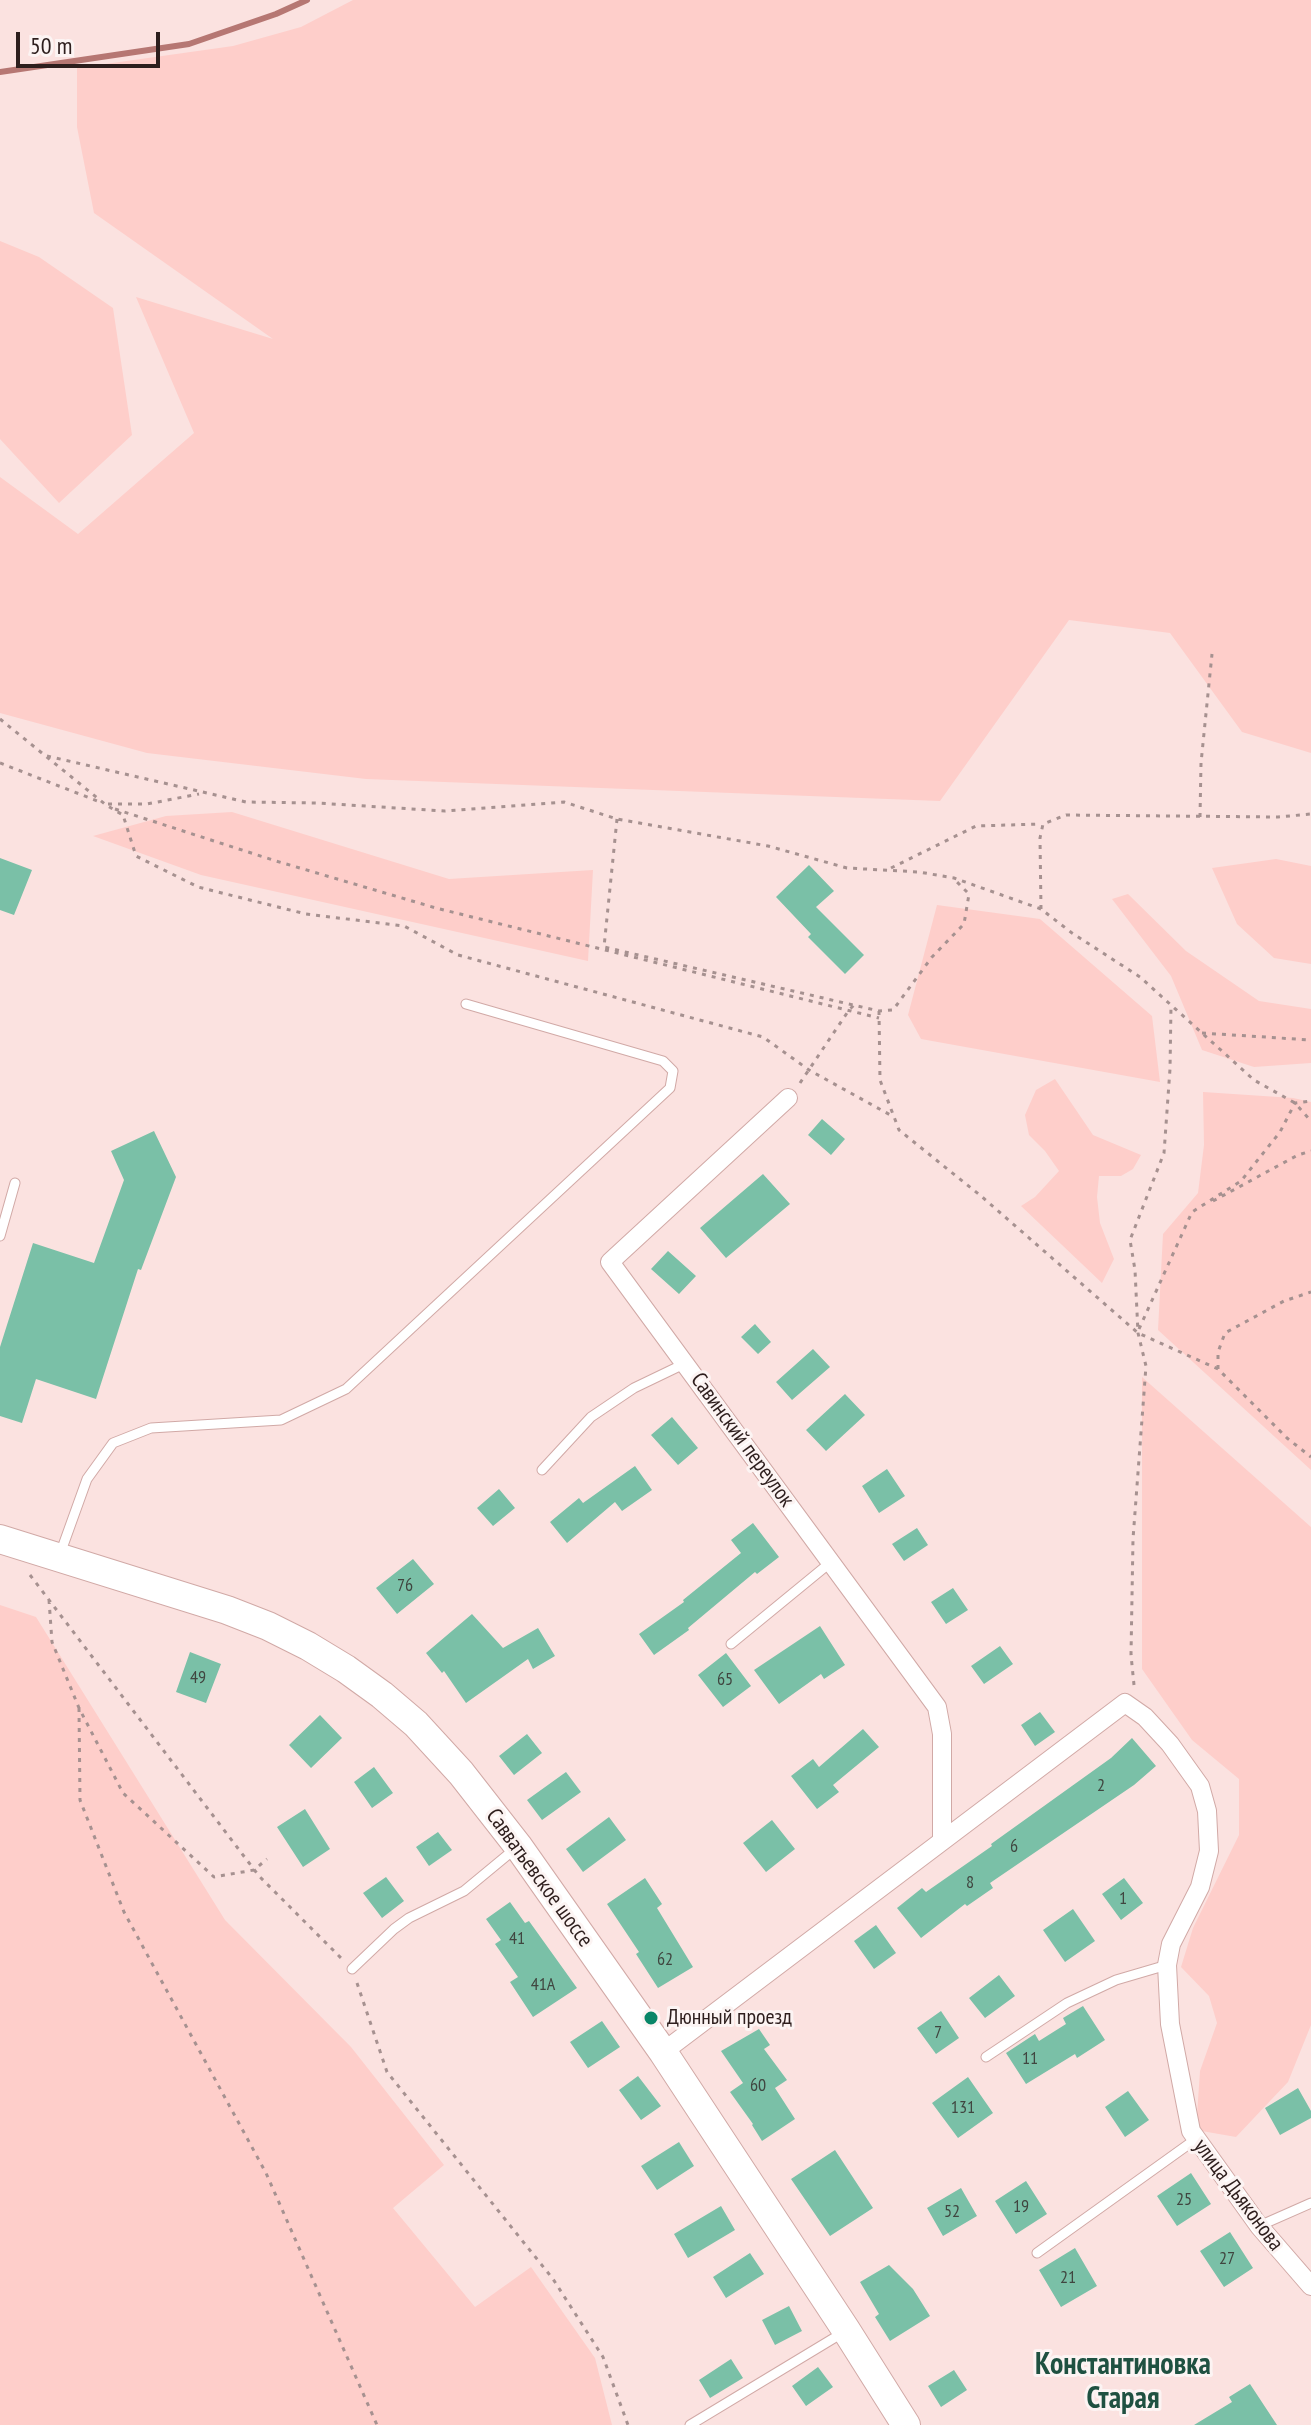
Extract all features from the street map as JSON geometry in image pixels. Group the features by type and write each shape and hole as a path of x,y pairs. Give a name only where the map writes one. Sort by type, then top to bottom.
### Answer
{"main road":[{"name":"Савватьевское шоссе","path":"2,1539 247,1618 288,1636 337,1663 382,1695 432,1740 518,1846 663,2052 906,2425"}],"street":[{"name":"Савинский переулок","path":"788,1098 610,1262 937,1707 942,1734 942,1839"},
{"path":"663,2052 1125,1703"},
{"name":"улица Дьяконова","path":"1125,1703 1145,1717 1170,1744 1200,1786 1207,1811 1209,1851 1200,1887 1171,1944 1167,1965 1170,2024 1191,2131 1259,2226 1311,2286"}],"lane":[{"path":"59,1557 87,1479 113,1443 151,1428 281,1420 346,1389 670,1088 673,1071 663,1061 466,1004"},
{"path":"0,1236 15,1183"},
{"path":"542,1470 591,1417 634,1388 686,1363"},
{"path":"731,1644 831,1562"},
{"path":"352,1969 394,1929 409,1918 464,1891 518,1846"},
{"path":"986,2057 1067,2003 1116,1980 1167,1965"},
{"path":"1037,2253 1196,2139"},
{"path":"1259,2226 1311,2203"},
{"path":"690,2425 846,2330"}],"path":[{"path":"1200,817 1201,763 1212,654"},
{"path":"0,719 123,815 136,856 198,887 306,914 404,926 458,955 763,1037 809,1070 894,1117"},
{"path":"47,756 246,802 445,811 564,802 617,819 768,846 847,868 954,878 1041,909 1140,977 1254,1080 1295,1103 1311,1121"},
{"path":"0,763 108,806 276,861 436,908 879,1018"},
{"path":"108,806 147,804 203,793"},
{"path":"887,870 976,826 1043,824 1066,815 1278,817 1311,814"},
{"path":"617,819 604,947 879,1011 893,1010 932,957 964,924 969,894 954,878"},
{"path":"1041,909 1040,838 1043,824"},
{"path":"1125,1703 1134,1688 1131,1655 1133,1539 1146,1366 1138,1333 1135,1270 1130,1240 1164,1153 1171,1003"},
{"path":"788,1098 855,1004"},
{"path":"879,1011 880,1080 899,1130 981,1196 1138,1333 1218,1369 1287,1438 1311,1457"},
{"path":"1202,1033 1311,1040"},
{"path":"1295,1103 1311,1101"},
{"path":"1138,1333 1192,1212 1241,1181 1280,1132 1295,1103"},
{"path":"1192,1212 1311,1151"},
{"path":"1218,1369 1218,1352 1225,1333 1284,1301 1311,1292"},
{"path":"2,1539 254,1870 352,1969 387,2072 553,2279 603,2357 628,2425"},
{"path":"49,1600 52,1642 79,1708 123,1793 214,1877 254,1870 267,1859"},
{"path":"79,1708 80,1800 124,1912 266,2173 377,2425"}],"shaded area":[{"path":"353,0 1311,0 1311,753 1242,732 1170,633 1069,620 940,801 366,779 147,753 0,713 0,477 78,534 194,433 136,297 273,339 94,213 77,127 77,68 233,46 301,27"},
{"path":"0,241 39,257 113,308 132,435 59,503 0,439"},
{"path":"232,812 449,879 593,870 588,961 201,875 93,836 166,816"},
{"path":"1276,859 1311,866 1311,964 1274,958 1237,924 1212,868"},
{"path":"1128,894 1186,951 1259,1001 1311,1009 1311,1063 1254,1067 1202,1050 1171,976 1112,899"},
{"path":"937,905 1040,919 1152,1016 1160,1082 921,1039 908,1015"},
{"path":"1055,1079 1093,1135 1141,1155 1133,1169 1121,1176 1099,1176 1097,1197 1100,1223 1114,1259 1102,1283 1021,1206 1035,1197 1059,1171 1029,1135 1025,1115 1036,1090"},
{"path":"1203,1092 1311,1102 1311,1470 1158,1330 1163,1234 1198,1193 1204,1145"},
{"path":"1142,1377 1311,1527 1311,2025 1288,2082 1236,2137 1196,2130 1200,2071 1217,2023 1209,1996 1181,1967 1193,1928 1239,1835 1239,1779 1192,1740 1142,1669"},
{"path":"0,1605 36,1617 225,1920 351,2047 444,2165 393,2208 475,2307 531,2267 595,2358 612,2425 0,2425"}],"building":[{"path":"0,858 32,870 14,915 0,910"},
{"path":"809,865 834,891 816,907 864,955 845,974 808,937 811,934 776,897"},
{"path":"822,1119 845,1139 831,1155 808,1135"},
{"path":"154,1131 176,1177 141,1270 138,1269 96,1399 36,1379 22,1423 0,1416 0,1347 33,1243 94,1263 124,1180 111,1151"},
{"path":"763,1174 790,1204 726,1258 700,1228"},
{"path":"668,1251 696,1276 679,1294 651,1269"},
{"path":"755,1324 771,1342 758,1354 741,1337"},
{"path":"813,1349 830,1367 792,1400 776,1382"},
{"path":"845,1394 865,1415 826,1451 806,1430"},
{"path":"672,1417 698,1448 678,1465 651,1435"},
{"path":"635,1466 652,1490 622,1511 615,1502 567,1543 550,1522 579,1498 583,1503"},
{"path":"887,1469 905,1496 879,1513 862,1486"},
{"path":"499,1489 515,1508 493,1526 477,1508"},
{"path":"753,1523 779,1557 757,1574 755,1572 689,1630 654,1655 639,1634 684,1602 741,1553 731,1540"},
{"path":"917,1528 928,1545 904,1561 892,1544"},
{"path":"413,1559 434,1584 397,1614 376,1588"},
{"path":"953,1588 968,1610 946,1624 931,1602"},
{"path":"472,1614 503,1648 538,1628 555,1656 533,1669 528,1659 466,1703 444,1671 442,1673 426,1653"},
{"path":"820,1626 845,1665 824,1679 821,1674 779,1704 754,1670"},
{"path":"1000,1646 1013,1664 984,1684 971,1666"},
{"path":"190,1652 221,1664 206,1703 176,1692"},
{"path":"726,1653 751,1686 723,1707 698,1675"},
{"path":"1040,1712 1055,1732 1035,1746 1021,1725"},
{"path":"320,1715 342,1738 311,1768 289,1745"},
{"path":"863,1729 879,1747 833,1785 839,1792 817,1809 791,1776 813,1759 819,1767"},
{"path":"527,1734 542,1753 514,1775 499,1756"},
{"path":"1132,1738 1156,1766 1134,1785 990,1883 993,1888 967,1906 965,1904 921,1938 897,1908 922,1888 926,1892 992,1846 1111,1758"},
{"path":"374,1767 393,1793 372,1808 354,1782"},
{"path":"566,1772 581,1792 542,1820 527,1800"},
{"path":"305,1809 330,1849 303,1867 277,1827"},
{"path":"609,1817 626,1840 583,1872 566,1849"},
{"path":"772,1820 795,1849 766,1872 743,1843"},
{"path":"438,1832 452,1850 429,1866 416,1847"},
{"path":"386,1877 404,1901 382,1918 363,1893"},
{"path":"645,1878 662,1904 657,1908 693,1967 658,1988 636,1954 639,1952 607,1904"},
{"path":"1124,1878 1143,1903 1121,1920 1102,1894"},
{"path":"510,1902 525,1923 529,1921 577,1988 533,2017 510,1982 518,1977 495,1944 501,1940 486,1919"},
{"path":"1073,1909 1095,1941 1065,1962 1043,1930"},
{"path":"876,1925 896,1953 874,1969 854,1941"},
{"path":"999,1975 1015,1996 985,2018 969,1998"},
{"path":"1083,2006 1105,2040 1026,2084 1006,2053 1035,2034 1039,2041 1066,2024 1063,2018"},
{"path":"941,2011 959,2038 936,2054 917,2028"},
{"path":"602,2021 620,2047 588,2068 570,2042"},
{"path":"759,2029 770,2045 764,2049 787,2080 775,2088 795,2119 762,2141 730,2092 743,2083 721,2051"},
{"path":"638,2076 661,2106 641,2120 619,2090"},
{"path":"968,2077 993,2113 958,2138 932,2103"},
{"path":"1298,2088 1311,2111 1311,2118 1280,2135 1265,2108"},
{"path":"1128,2091 1149,2120 1125,2137 1105,2107"},
{"path":"679,2142 694,2166 657,2190 641,2166"},
{"path":"835,2150 873,2208 830,2236 791,2179"},
{"path":"1191,2173 1211,2204 1177,2226 1157,2196"},
{"path":"1026,2181 1047,2214 1016,2234 995,2201"},
{"path":"961,2188 977,2216 943,2236 927,2208"},
{"path":"721,2206 735,2230 688,2258 674,2234"},
{"path":"1230,2232 1253,2268 1224,2287 1200,2251"},
{"path":"1075,2248 1097,2286 1061,2307 1039,2270"},
{"path":"750,2253 764,2274 726,2298 713,2277"},
{"path":"889,2265 913,2289 930,2316 890,2341 875,2317 879,2314 860,2282"},
{"path":"789,2306 802,2331 775,2345 762,2320"},
{"path":"731,2359 743,2378 710,2398 699,2380"},
{"path":"818,2367 833,2387 806,2406 792,2386"},
{"path":"954,2370 967,2390 941,2407 928,2386"},
{"path":"1250,2384 1277,2425 1194,2425 1232,2402 1229,2397"}],"waterway":[{"path":"0,72 189,44 307,0"}],"place":[{"name":"Дюнный проезд","path":"651,2018"}],"district":[{"name":"Константиновка Старая","path":"1123,2382"}]}
